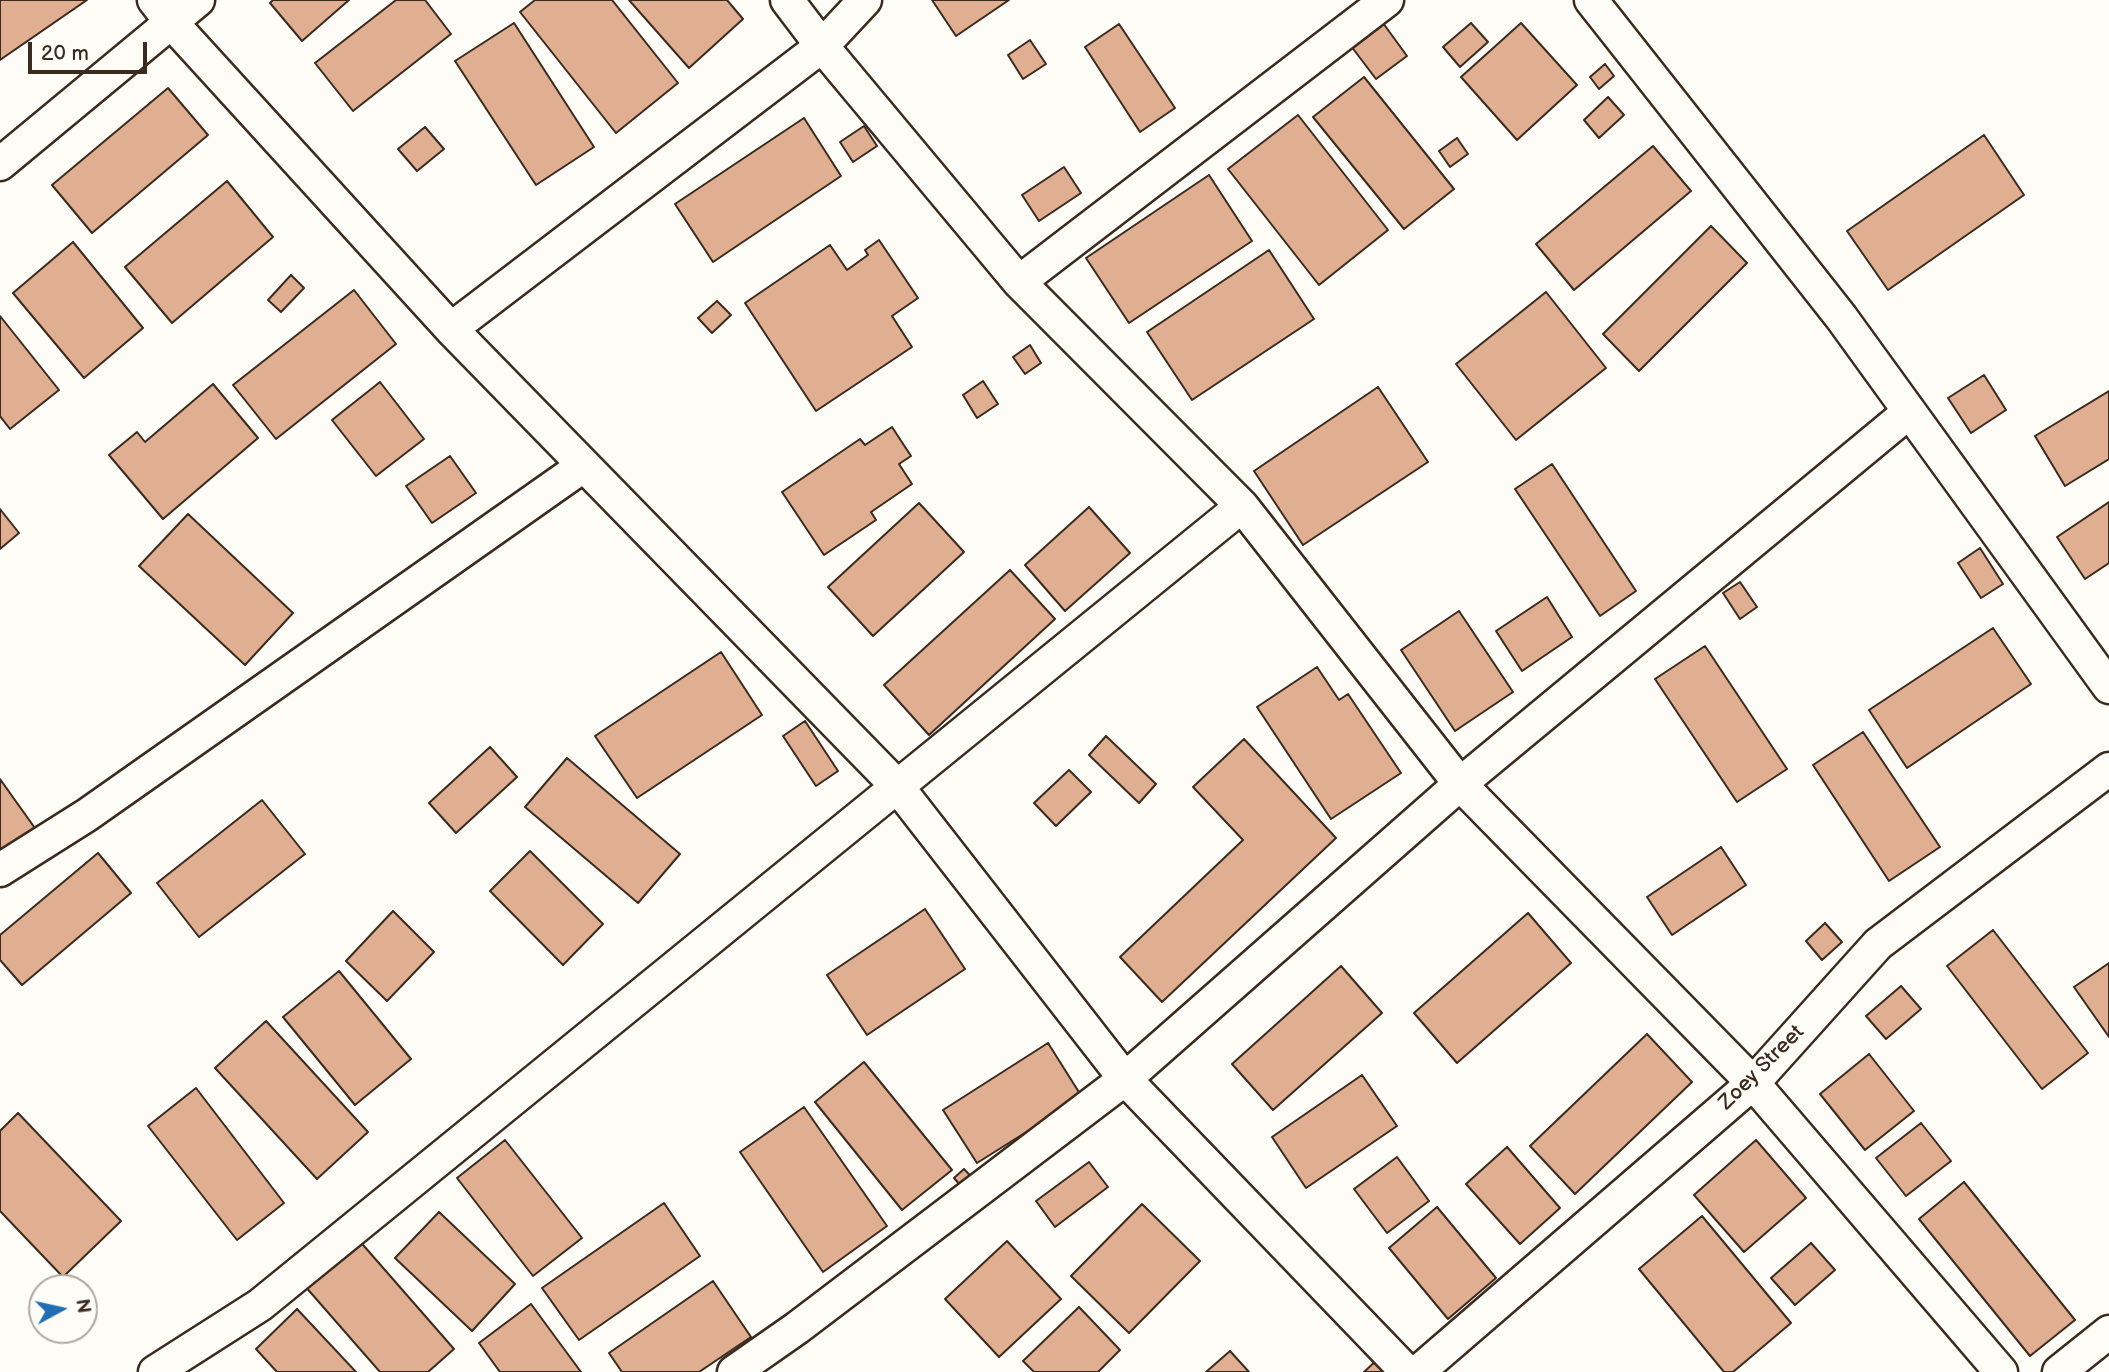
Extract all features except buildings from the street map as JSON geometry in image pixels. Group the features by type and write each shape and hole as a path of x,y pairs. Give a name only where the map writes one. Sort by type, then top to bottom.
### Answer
{"street":[{"path":"0,163 162,11 198,0"},
{"path":"787,0 822,46 1019,282 1242,506 1460,784 1753,1083 2001,1372"},
{"path":"451,329 822,46 866,0"},
{"path":"1019,282 1387,0"},
{"path":"1591,0 1841,317 2109,687"},
{"path":"162,11 451,329 897,786 1125,1079 1406,1372"},
{"path":"734,1372 797,1328 1125,1079 1460,784 1909,412"},
{"path":"0,870 87,815 583,466"},
{"path":"155,1372 260,1305 1242,506"},
{"name":"Zoey Street","path":"1418,1372 1753,1083 1878,944 2109,769"},
{"path":"2059,1372 2109,1332"}]}
